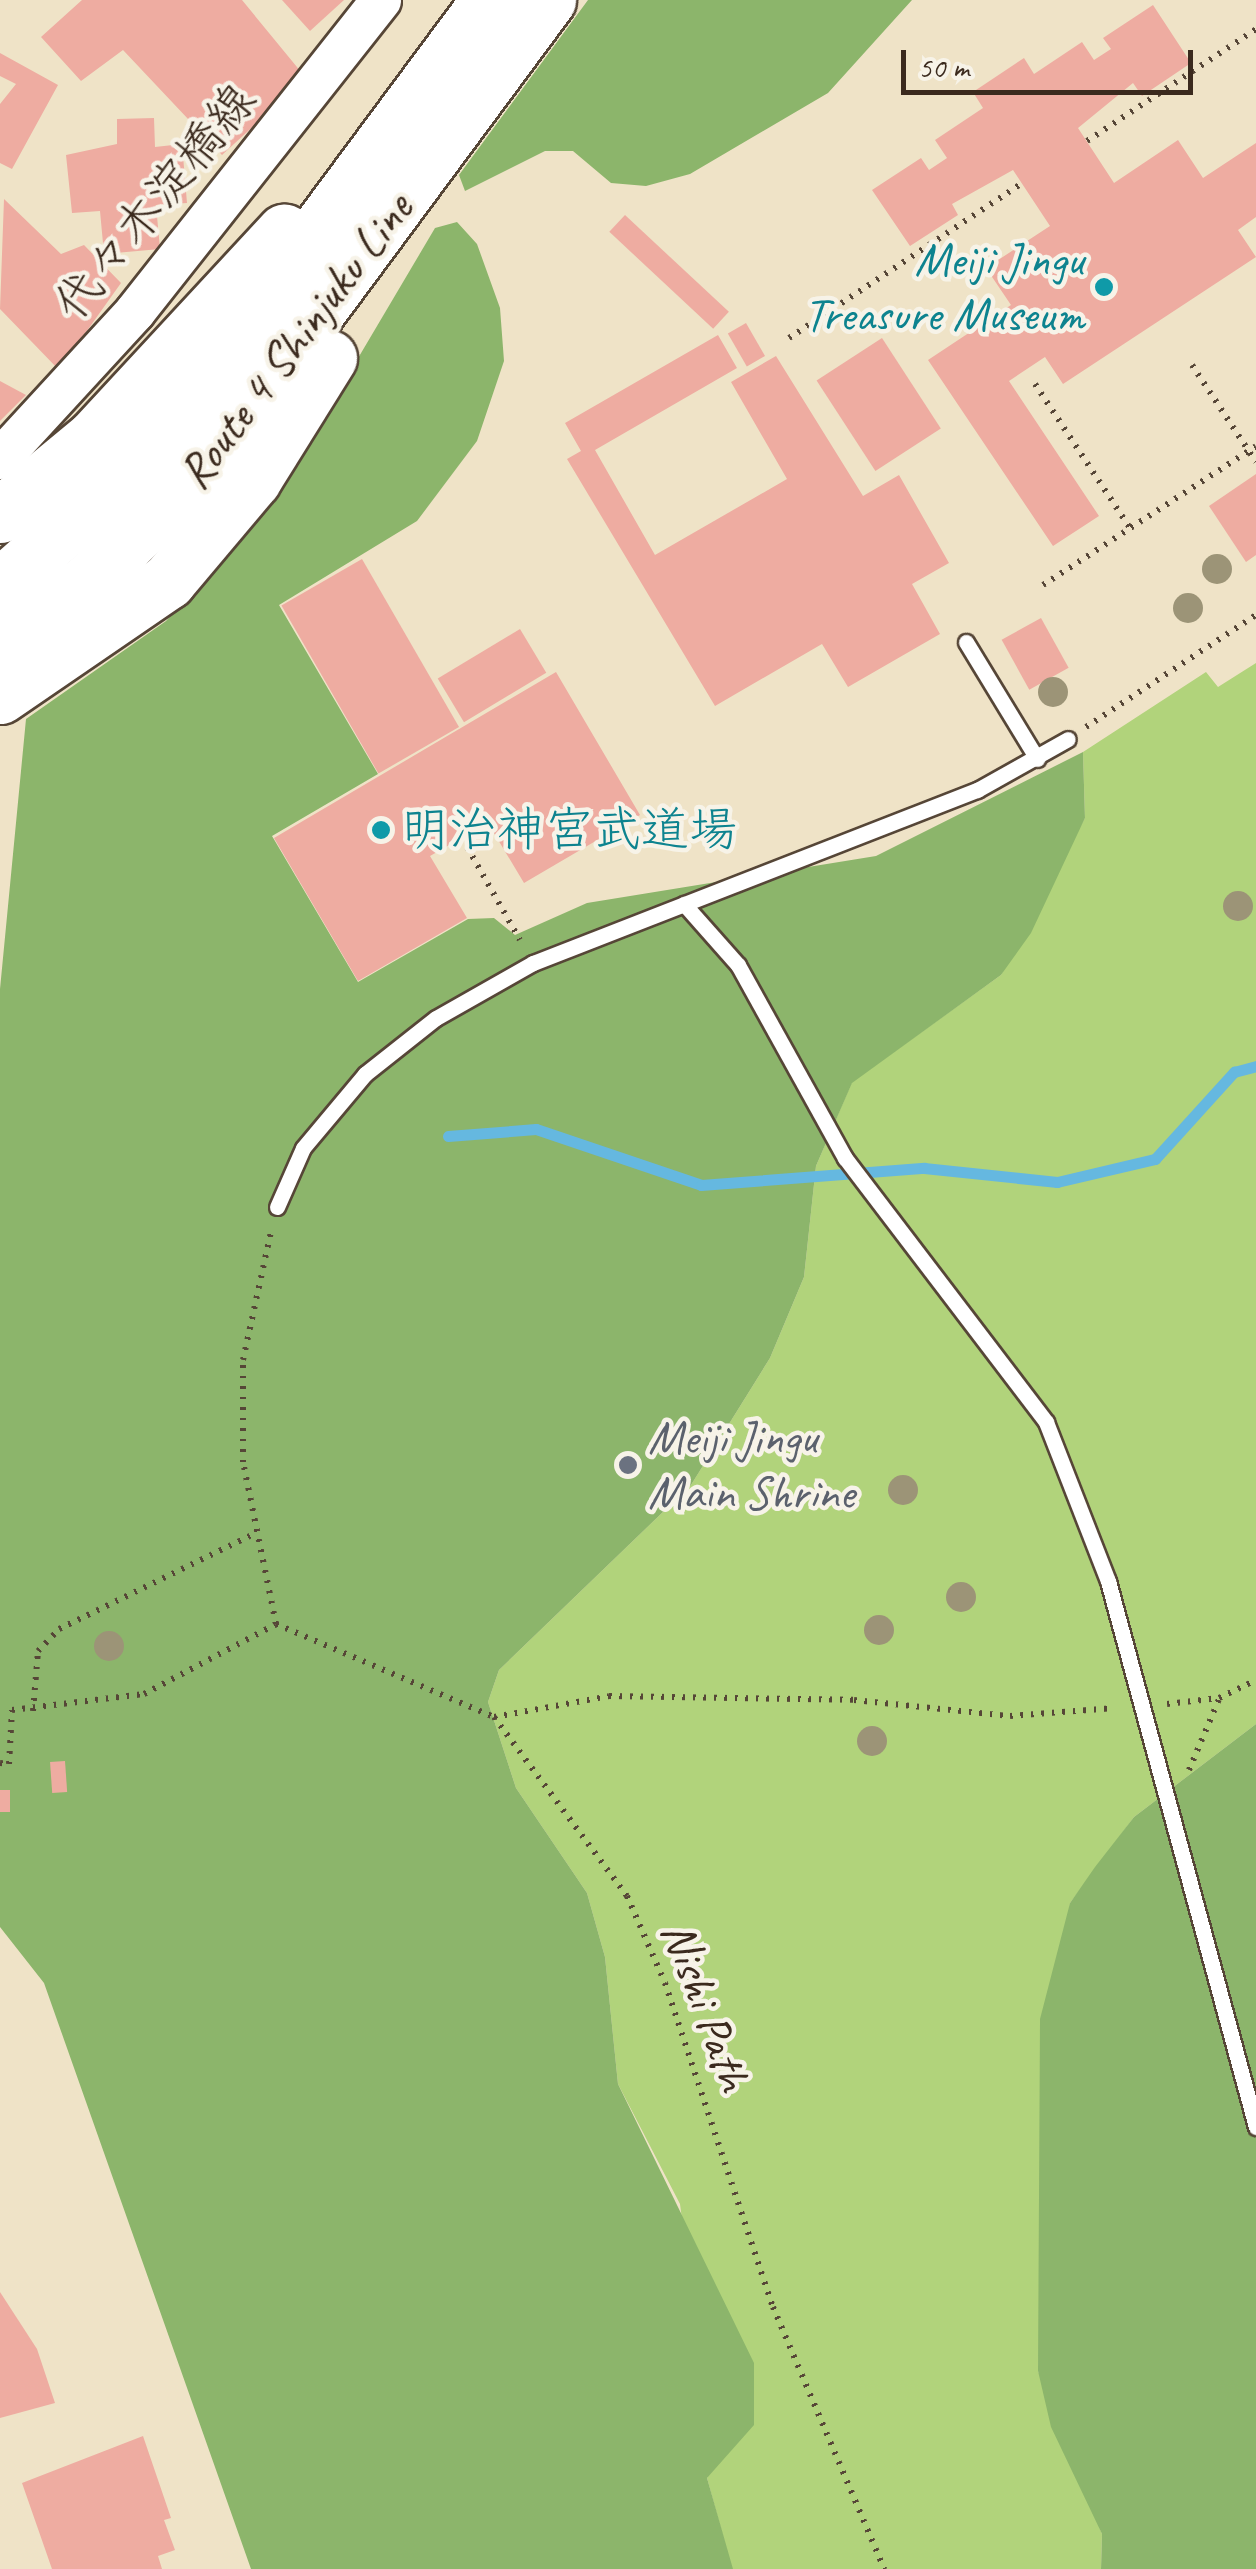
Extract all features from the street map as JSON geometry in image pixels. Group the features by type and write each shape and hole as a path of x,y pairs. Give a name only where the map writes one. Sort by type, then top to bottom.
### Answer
{"highway":[{"name":"Route 4 Shinjuku Line","path":"0,586 176,462 452,131 548,0"},
{"name":"Route 4 Shinjuku Line","path":"0,642 87,582 176,462 485,5"},
{"path":"0,515 142,387 485,5"},
{"path":"0,696 120,622 212,533 332,353 452,131"}],"street":[{"name":"代々木淀橋線","path":"0,459 135,312 381,0"}],"lane":[{"path":"966,642 1036,760"},
{"path":"278,1207 303,1148 365,1074 436,1018 533,963 1036,760 1068,739"},
{"path":"684,904 738,965 845,1158 1046,1422 1143,1702 1174,1834 1256,2127"}],"path":[{"path":"1087,141 1256,29"},
{"path":"789,338 1022,184"},
{"path":"1192,365 1252,448 1256,462"},
{"path":"1035,384 1130,528"},
{"path":"1043,586 1252,448"},
{"path":"1068,739 1256,615"},
{"path":"462,838 510,920"},
{"path":"276,1624 254,1534 242,1360 278,1207"},
{"path":"34,1711 38,1651 58,1629 254,1534"},
{"path":"0,1763 9,1764 12,1710 34,1711 144,1694 276,1624"},
{"path":"276,1624 494,1717 610,1696 854,1700 1010,1716 1219,1698 1256,1680"},
{"path":"1174,1834 1196,1742 1219,1698"},
{"name":"Nishi Path","path":"494,1717 627,1896 666,1983 774,2307 884,2569"}],"green space":[{"path":"588,0 912,0 828,93 690,174 646,186 611,183 573,151 545,151 465,191 459,175"},
{"path":"457,222 477,244 500,308 504,361 477,441 417,521 279,605 378,774 272,836 358,982 468,919 494,918 515,935 587,903 876,856 1083,752 1085,818 1031,933 1001,975 852,1083 816,1166 804,1277 770,1358 691,1485 499,1670 488,1702 516,1788 587,1893 605,1957 618,2084 754,2363 754,2425 707,2478 733,2569 251,2569 44,1983 0,1927 0,989 26,719 166,621 236,541 296,463 435,228"},
{"path":"1256,663 1256,1724 1134,1817 1070,1903 1038,2371 1102,2534 1101,2569 732,2569 707,2478 714,2466 680,2204 618,2084 605,1957 587,1893 516,1788 488,1702 499,1670 691,1485 770,1358 804,1277 816,1166 852,1082 1001,975 1085,818 1083,752 1206,672 1218,687"},
{"path":"1256,1724 1256,2569 1101,2569 1102,2534 1051,2427 1038,2371 1040,2019 1070,1903 1095,1867 1134,1817"}],"building":[{"path":"82,0 242,0 306,78 222,155 123,50 81,81 41,37"},
{"path":"282,0 344,0 310,31"},
{"name":"Meiji Jingu Treasure Museum","path":"1153,5 1191,63 1142,96 1133,83 1078,128 1114,183 1178,140 1203,178 1256,143 1256,217 1238,230 1256,257 1063,384 1045,357 1009,381 1099,516 1053,546 928,360 1011,305 986,268 1050,226 1013,170 952,204 958,215 910,246 872,190 921,158 929,170 947,158 935,140 983,108 973,92 1024,58 1034,74 1082,42 1094,60 1111,49 1103,38"},
{"path":"0,53 58,85 12,169 0,163 0,104 16,84 0,76"},
{"path":"154,118 155,147 182,144 187,203 156,205 160,249 104,254 100,211 72,213 66,155 117,144 117,119"},
{"path":"4,199 61,254 84,245 121,283 59,370 0,309"},
{"path":"625,215 729,312 713,329 609,232"},
{"path":"746,323 765,356 747,366 728,334"},
{"path":"718,335 737,368 595,450 655,555 787,479 731,382 776,356 863,496 899,475 949,563 912,584 940,634 848,687 822,644 715,706 567,459 581,451 565,423"},
{"path":"882,338 941,429 875,471 817,380"},
{"path":"0,381 26,395 0,421"},
{"path":"1256,474 1256,555 1246,562 1209,506"},
{"path":"362,559 459,727 378,774 281,606"},
{"path":"1041,618 1069,668 1029,690 1002,640"},
{"path":"520,629 546,673 464,722 438,678"},
{"name":"明治神宮武道場","path":"556,672 640,815 524,883 488,823 430,856 467,918 358,981 274,838"},
{"path":"65,1761 67,1792 52,1793 50,1762"},
{"path":"0,1790 10,1790 10,1812 0,1812"},
{"path":"0,2292 37,2349 55,2403 0,2418"},
{"path":"143,2436 171,2518 164,2520 175,2550 158,2556 162,2569 52,2569 22,2483"}],"waterway":[{"path":"448,1136 536,1129 701,1185 924,1168 1057,1182 1155,1159 1234,1072 1256,1066"}],"place":[{"name":"Meiji Jingu Treasure Museum","path":"1104,287"},
{"name":"明治神宮武道場","path":"381,830"},
{"name":"Meiji Jingu Main Shrine","path":"628,1465"}]}
